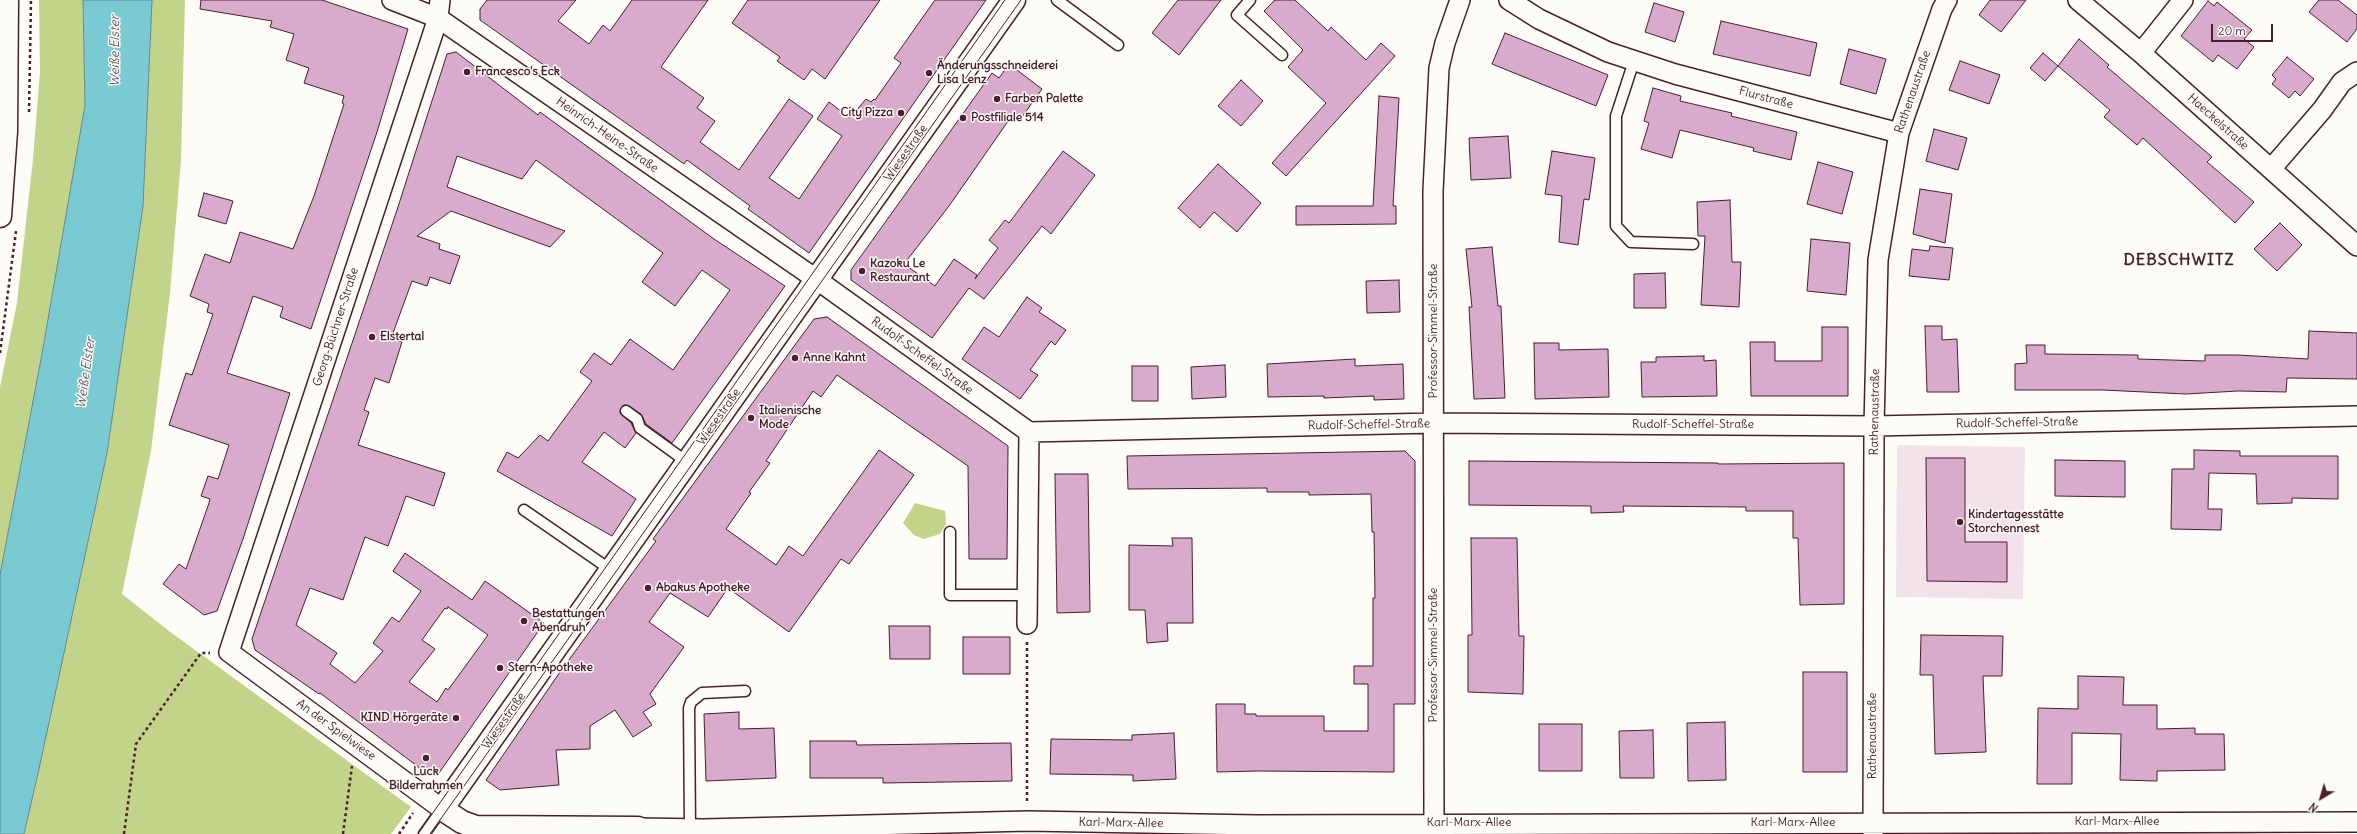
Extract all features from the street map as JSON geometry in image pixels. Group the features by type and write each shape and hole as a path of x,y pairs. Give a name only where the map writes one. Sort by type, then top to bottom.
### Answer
{"street":[{"path":"0,216 6,131 7,0"},
{"name":"Heinrich-Heine-Straße","path":"392,0 439,9 816,279"},
{"path":"439,9 453,0"},
{"name":"Wiesestraße","path":"442,809 1014,0"},
{"name":"Professor-Simmel-Straße","path":"1434,829 1433,191 1438,77 1445,43 1460,0"},
{"name":"Flurstraße","path":"1509,0 1539,20 1608,52 1675,74 1898,133"},
{"name":"Rathenaustraße","path":"1873,828 1874,426 1878,260 1898,133 1947,0"},
{"name":"Haeckelstraße","path":"2078,0 2141,53 2357,246"},
{"path":"2141,53 2183,0"},
{"name":"Georg-Büchner-Straße","path":"228,652 439,9"},
{"path":"2271,169 2322,110 2342,82 2357,72"},
{"name":"Rudolf-Scheffel-Straße","path":"816,279 1029,432 1434,424 1874,426 2357,416"},
{"path":"1027,624 1029,432"},
{"name":"An der Spielwiese","path":"228,652 442,809"},
{"name":"Karl-Marx-Allee","path":"442,809 462,822 476,827 638,831 690,829 1258,825 1434,829 1873,828 2357,822"}],"lane":[{"path":"1057,0 1118,45"},
{"path":"1250,0 1237,15 1282,55"},
{"path":"1634,60 1616,116 1616,226 1631,242 1693,244"},
{"path":"626,410 637,419 640,428 687,462"},
{"path":"524,510 611,570"},
{"path":"950,532 950,595 1027,595"},
{"path":"690,829 689,708 691,702 702,693 745,691"},
{"name":"Wiesestraße","path":"424,834 442,809"}],"path":[{"path":"1027,624 1034,826"},
{"path":"124,834 136,744 201,653 228,652"},
{"path":"343,834 355,744"},
{"path":"399,834 424,796"}],"shaded area":[{"name":"Kindertagesstätte Storchennest","path":"1897,445 2025,447 2023,599 1896,597"}],"green space":[{"path":"39,0 83,0 85,105 42,354 0,575 0,387 17,303 33,159 40,72"},
{"path":"152,0 185,0 181,160 170,293 151,451 122,594 169,631 411,807 391,834 24,834 107,453 143,206"},
{"path":"915,503 945,511 946,524 940,534 924,539 914,535 903,523"}],"water":[{"name":"Weiße Elster","path":"83,0 152,0 143,206 107,453 39,769 24,834 0,834 0,575 42,354 85,105"}],"building":[{"path":"201,0 322,0 408,29 377,132 311,329 280,317 283,307 253,296 227,373 290,393 243,539 217,611 204,615 163,584 179,564 186,569 210,499 201,496 208,476 218,479 229,445 169,425 186,373 192,375 213,314 207,312 209,304 190,296 205,254 230,263 240,232 293,249 314,196 344,104 342,103 344,96 304,83 309,68 286,60 294,34 270,27 272,21 200,9"},
{"path":"487,0 576,0 558,21 589,44 603,25 610,31 632,0 708,0 661,67 704,98 697,108 715,121 700,142 739,170 789,99 813,116 769,178 799,199 842,136 817,119 829,102 850,118 866,99 871,102 874,99 875,100 901,63 894,58 935,0 986,0 809,253 748,209 750,206 687,160 684,164 480,20 480,9"},
{"path":"748,0 880,0 825,79 812,69 804,80 777,61 780,57 732,23"},
{"path":"1178,0 1221,0 1179,55 1152,33"},
{"path":"1275,0 1295,0 1328,31 1331,27 1366,60 1381,43 1395,56 1286,176 1272,163 1326,103 1288,67 1303,50 1264,11"},
{"path":"1990,0 2026,0 2001,32 1979,15"},
{"path":"2319,0 2338,0 2357,15 2357,29 2347,42 2309,12"},
{"path":"2208,1 2214,6 2217,2 2252,30 2244,39 2254,47 2237,69 2218,55 2213,62 2181,36"},
{"path":"1654,3 1684,12 1675,42 1645,32"},
{"path":"1721,21 1817,43 1810,76 1713,54"},
{"path":"1505,33 1608,75 1596,106 1492,64"},
{"path":"2079,39 2109,65 2107,67 2212,157 2207,162 2254,202 2235,223 2143,138 2137,145 2104,117 2110,110 2058,66"},
{"path":"1849,49 1886,59 1876,94 1840,84"},
{"path":"456,52 538,115 540,112 714,239 785,286 672,443 646,424 641,414 629,406 624,405 621,408 620,413 631,423 636,433 625,448 604,432 582,462 636,499 612,536 497,471 507,452 518,458 540,435 548,441 592,381 580,372 594,353 611,365 630,339 673,370 730,290 702,270 675,306 642,282 663,253 536,160 522,179 457,156 447,187 565,231 550,247 451,211 417,236 440,244 439,249 460,256 450,284 430,277 427,286 412,281 393,333 395,334 393,339 402,342 389,383 375,378 364,410 369,412 358,445 445,473 434,506 406,496 388,546 365,537 343,600 310,588 296,625 337,653 330,664 355,683 383,651 373,643 392,617 399,622 421,591 393,571 405,553 472,600 485,581 544,623 439,773 429,775 320,693 319,694 255,650 252,639 397,210 447,54","holes":["448,607 488,635 448,690 446,688 437,702 409,682 435,649 422,640 445,608 447,609"]},
{"path":"2043,53 2058,66 2045,81 2030,68"},
{"path":"2287,57 2314,79 2300,96 2295,91 2289,98 2272,84 2276,79 2272,75"},
{"path":"1960,61 2000,75 1989,104 1949,90"},
{"path":"1009,64 1042,89 1022,117 1016,113 1013,118 1011,117 949,206 904,264 935,286 954,259 977,275 975,279 998,248 989,240 1005,220 1009,223 1063,151 1095,175 1051,234 1042,226 984,299 969,288 932,338 851,280 851,270 992,73 999,78"},
{"path":"1241,80 1263,101 1241,126 1218,106"},
{"path":"1653,88 1681,96 1680,101 1732,113 1731,116 1797,132 1791,160 1753,151 1754,148 1680,130 1672,158 1641,149 1649,123 1644,121"},
{"path":"1379,96 1399,98 1393,206 1396,206 1396,224 1296,225 1296,206 1373,206"},
{"path":"1934,129 1967,138 1958,170 1926,161"},
{"path":"1508,136 1511,178 1471,180 1469,138"},
{"path":"1552,151 1595,158 1589,200 1584,199 1578,245 1559,242 1562,196 1545,194"},
{"path":"1818,162 1853,172 1842,214 1807,204"},
{"path":"1218,164 1261,203 1237,232 1214,212 1200,228 1178,208"},
{"path":"1920,189 1952,194 1945,243 1913,234"},
{"path":"204,193 233,201 226,224 198,216"},
{"path":"1730,200 1732,262 1741,262 1739,307 1701,305 1705,236 1698,236 1697,202"},
{"path":"2280,223 2302,245 2277,271 2254,249"},
{"path":"1811,239 1850,243 1846,295 1807,291"},
{"path":"1930,246 1953,248 1949,280 1909,276 1912,249 1929,251"},
{"path":"1492,247 1498,306 1501,306 1505,398 1474,399 1469,307 1472,307 1466,249"},
{"path":"1665,273 1666,308 1634,308 1634,274"},
{"path":"1399,280 1400,312 1367,313 1366,281"},
{"path":"1027,297 1042,308 1039,312 1066,330 1055,345 1051,341 1030,370 1038,375 1020,399 962,359 984,327 999,337"},
{"path":"827,317 1008,446 1007,559 969,559 968,466 837,375 821,397 813,391 766,461 770,463 749,492 751,493 726,529 776,565 789,546 803,556 879,450 914,475 849,564 841,559 789,632 728,588 708,617 670,593 649,622 684,647 650,694 656,704 643,712 652,725 633,737 615,710 590,726 590,749 556,750 559,785 500,790 486,780 560,672 656,541 653,539 814,319"},
{"path":"1925,326 1942,326 1942,340 1957,339 1959,392 1927,392"},
{"path":"1822,327 1848,327 1848,396 1751,396 1750,342 1775,342 1775,361 1822,361"},
{"path":"2309,331 2357,333 2357,379 2287,378 2286,392 2238,391 2186,394 2103,390 2015,390 2015,364 2027,363 2026,345 2045,345 2045,354 2138,355 2138,359 2205,361 2205,355 2238,355 2308,359"},
{"path":"1534,343 1559,343 1559,350 1608,349 1609,397 1535,399"},
{"path":"1704,356 1704,361 1716,360 1717,396 1642,397 1641,362 1656,362 1656,357"},
{"path":"1355,359 1355,366 1403,364 1404,399 1374,400 1374,396 1324,398 1324,396 1268,397 1267,364"},
{"path":"1225,365 1226,397 1192,399 1191,367"},
{"path":"1132,366 1158,366 1158,401 1132,401"},
{"path":"2194,450 2240,451 2240,456 2338,456 2338,499 2292,498 2292,503 2257,504 2256,474 2209,473 2208,509 2222,509 2221,530 2171,529 2172,469 2194,469"},
{"path":"1405,451 1415,461 1415,704 1394,704 1394,772 1217,772 1216,704 1245,704 1245,714 1256,714 1256,716 1324,716 1324,731 1368,731 1368,684 1354,684 1354,666 1373,666 1373,598 1375,598 1374,532 1372,532 1371,494 1309,495 1309,492 1267,492 1267,488 1128,489 1127,456"},
{"path":"1926,458 1965,458 1965,542 2007,542 2007,582 1927,581"},
{"path":"2055,460 2125,461 2125,497 2055,496"},
{"path":"1469,461 1718,464 1844,463 1844,604 1800,605 1798,538 1793,538 1793,511 1746,511 1746,507 1623,506 1624,512 1591,513 1591,506 1469,505"},
{"path":"1055,474 1088,474 1090,612 1057,613"},
{"path":"1172,538 1192,538 1193,623 1167,623 1168,641 1147,643 1145,610 1129,610 1129,545 1173,546"},
{"path":"1471,538 1517,538 1519,636 1524,636 1523,694 1468,692 1468,635 1472,635"},
{"path":"889,626 930,626 930,659 890,659"},
{"path":"1921,635 2003,636 2002,676 1983,676 1986,752 1935,754 1933,675 1920,675"},
{"path":"963,637 1010,637 1010,674 963,674"},
{"path":"1803,672 1847,672 1847,772 1803,772"},
{"path":"2078,676 2124,677 2123,705 2157,705 2157,729 2195,728 2195,734 2224,734 2225,770 2157,771 2157,781 2120,780 2121,734 2072,733 2072,784 2037,784 2038,708 2078,709"},
{"path":"739,712 739,729 774,728 776,778 706,781 704,714"},
{"path":"1725,722 1726,780 1688,781 1687,723"},
{"path":"1539,724 1582,724 1582,771 1539,771"},
{"path":"1653,730 1654,778 1620,778 1619,731"},
{"path":"1174,733 1176,779 1133,781 1133,775 1050,774 1051,739 1132,740 1132,735"},
{"path":"810,741 856,741 857,745 1011,743 1012,781 883,783 883,778 810,778"}],"tram line":[{"path":"418,834 1005,0"},
{"path":"430,834 1021,0"}],"place":[{"name":"Francesco's Eck","path":"467,72"},
{"name":"Änderungsschneiderei Lisa Lenz","path":"929,73"},
{"name":"Farben Palette","path":"997,99"},
{"name":"City Pizza","path":"901,113"},
{"name":"Postfiliale 514","path":"963,118"},
{"name":"Kazoku Le Restaurant","path":"862,271"},
{"name":"Elstertal","path":"372,337"},
{"name":"Anne Kahnt","path":"795,358"},
{"name":"Italienische Mode","path":"751,418"},
{"name":"Kindertagesstätte Storchennest","path":"1960,522"},
{"name":"Abakus Apotheke","path":"648,588"},
{"name":"Bestattungen Abendruh","path":"524,621"},
{"name":"Stern-Apotheke","path":"500,668"},
{"name":"KIND Hörgeräte","path":"456,718"},
{"name":"Lück Bilderrahmen","path":"426,758"}],"district":[{"name":"DEBSCHWITZ","path":"2179,260"}]}
